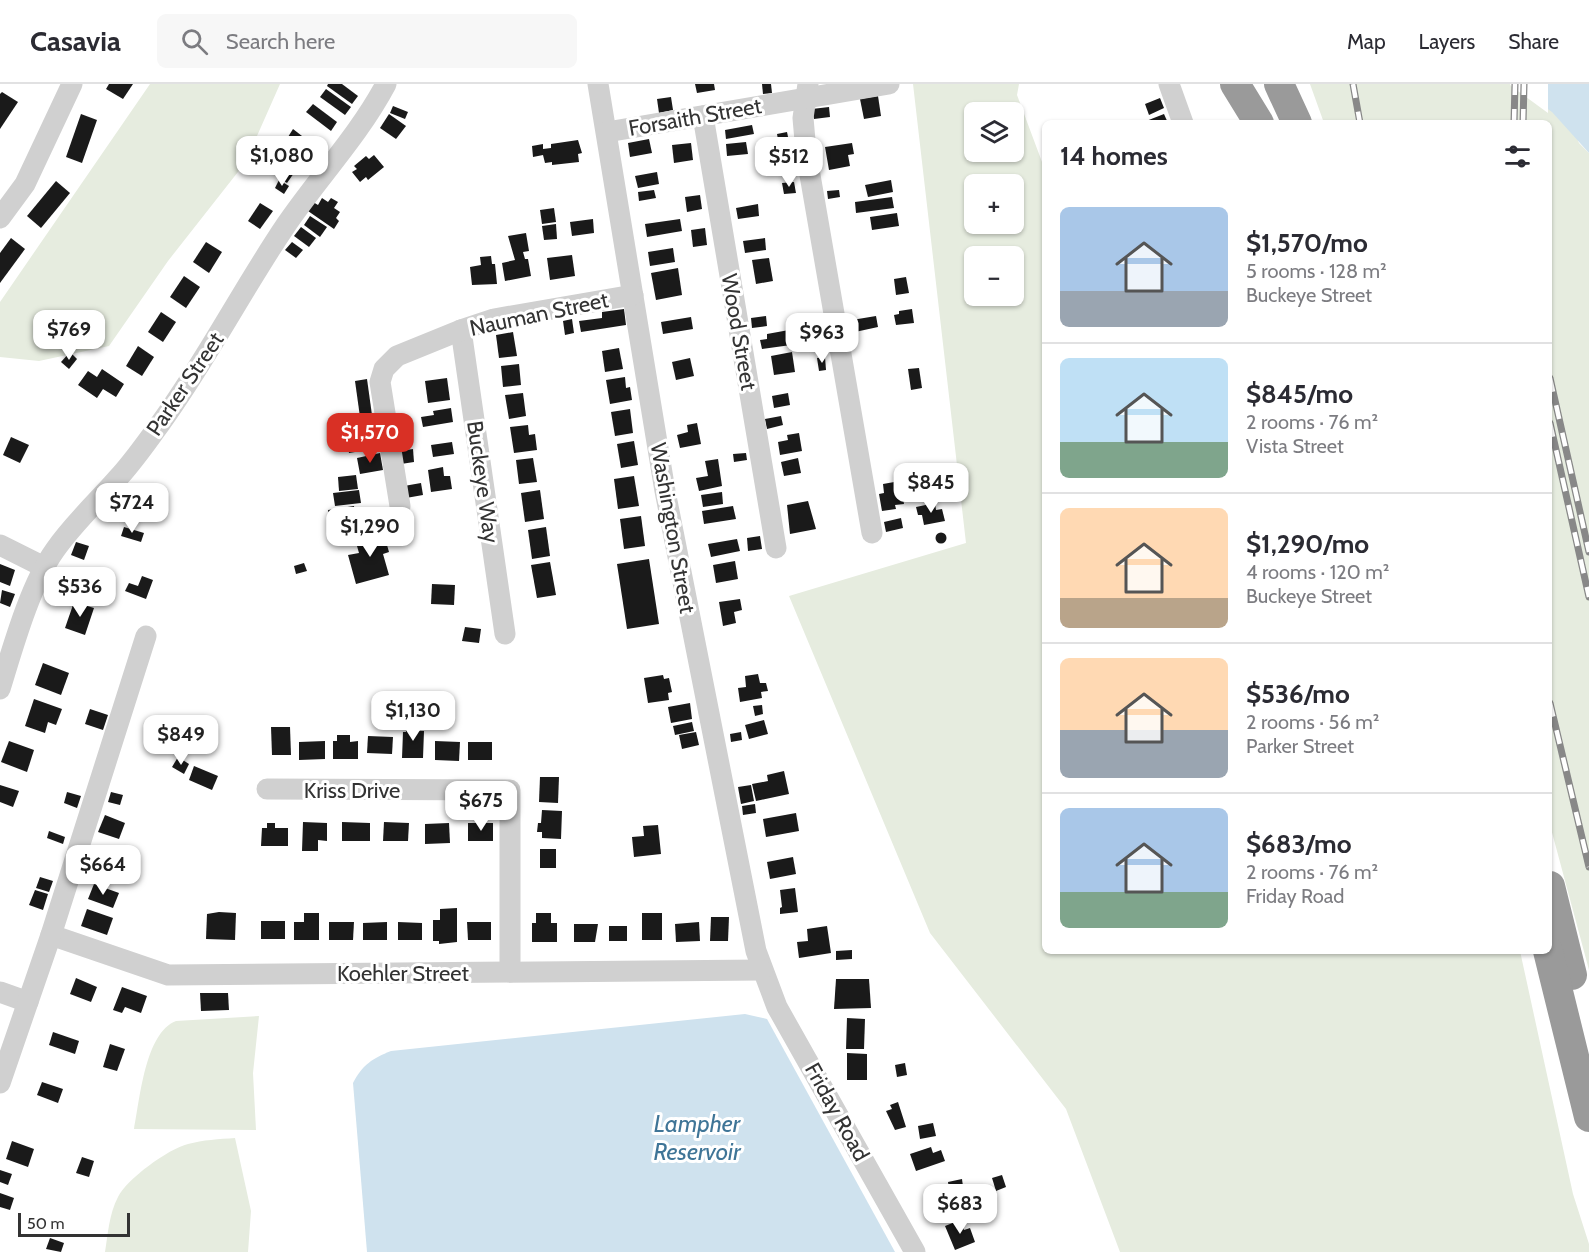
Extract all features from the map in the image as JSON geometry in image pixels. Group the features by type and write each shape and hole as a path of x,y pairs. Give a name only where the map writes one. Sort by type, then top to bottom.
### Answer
{"highway":[{"path":"1236,84 1259,120"},
{"path":"1245,84 1260,120"},
{"path":"1279,84 1296,120"},
{"path":"1297,84 1309,120"},
{"path":"1552,894 1589,1039"},
{"path":"1549,954 1589,1117"}],"street":[{"path":"0,218 25,183 72,84"},
{"name":"Parker Street","path":"0,689 11,653 44,567 54,550 120,476 161,423 225,326 284,228 362,121 386,84"},
{"name":"Washington Street","path":"598,84 683,590 744,895 762,970"},
{"name":"Forsaith Street","path":"607,132 703,116 807,91 889,84"},
{"path":"1169,84 1182,120"},
{"path":"807,91 803,118 806,152 872,533"},
{"name":"Wood Street","path":"703,116 776,548"},
{"name":"Nauman Street","path":"400,506 381,374 397,356 494,319 633,295"},
{"name":"Buckeye Way","path":"461,330 506,634"},
{"path":"0,545 44,567"},
{"path":"0,1083 51,934 146,636"},
{"name":"Kriss Drive","path":"267,789 510,790 510,972"},
{"name":"Koehler Street","path":"51,934 168,975 762,970"},
{"name":"Friday Road","path":"762,970 777,1007 915,1252"},
{"path":"0,992 28,1002"}],"shaded area":[{"path":"150,84 280,84 245,163 168,261 109,346 39,361 0,357 0,302"},
{"path":"913,84 1019,84 1017,95 1020,102 964,102 964,162 1024,162 1024,114 1042,162 1042,954 1521,954 1573,1194 1589,1244 1589,1252 1120,1252 1066,1109 930,933 789,596 966,543"},
{"path":"1310,84 1554,84 1579,143 1589,153 1589,970 1552,832 1552,120 1323,120"},
{"path":"259,1016 253,1073 256,1130 134,1129 146,1068 157,1039 166,1028 176,1021"},
{"path":"235,1138 251,1211 248,1252 105,1252 109,1224 118,1197 139,1174 159,1158 188,1144"}],"water":[{"path":"1513,84 1589,84 1589,153 1552,112"},
{"name":"Lampher Reservoir","path":"745,1014 767,1019 895,1252 367,1252 353,1083 360,1071 373,1059 391,1051"}],"pier":[{"path":"1510,84 1548,84 1548,113 1511,86"}],"building":[{"path":"109,84 133,84 123,99 106,89"},
{"path":"328,84 342,84 358,96 352,104 327,86"},
{"path":"695,84 714,84 715,90 697,93"},
{"path":"762,84 771,84 772,93 763,94"},
{"path":"326,89 351,107 345,115 320,97"},
{"path":"2,92 18,102 0,129 0,94"},
{"path":"878,96 881,116 864,119 860,99"},
{"path":"671,97 673,110 659,113 657,99"},
{"path":"1160,98 1164,108 1149,115 1145,104"},
{"path":"313,104 337,122 331,131 306,112"},
{"path":"393,106 408,112 405,119 390,113"},
{"path":"829,107 830,117 814,119 812,109"},
{"path":"81,114 97,120 82,163 66,157"},
{"path":"389,114 406,126 396,139 380,128"},
{"path":"1164,114 1167,120 1149,120"},
{"path":"752,125 754,134 726,139 725,130"},
{"path":"293,129 311,143 306,150 288,137"},
{"path":"787,132 793,161 782,163 777,134"},
{"path":"649,139 652,153 630,157 628,143"},
{"path":"578,140 582,153 578,154 579,162 552,165 552,162 545,163 543,155 533,157 532,146 543,144 543,149 551,148 551,144"},
{"path":"746,142 748,154 727,156 726,144"},
{"path":"691,143 693,160 674,163 672,145"},
{"path":"852,143 854,154 848,155 850,166 829,170 825,147"},
{"path":"374,155 384,167 368,180 366,177 360,182 352,172 357,169 354,166 366,156 369,159"},
{"path":"277,160 294,173 287,183 270,171"},
{"path":"657,172 659,184 638,188 635,176"},
{"path":"279,180 289,186 284,194 275,188"},
{"path":"891,180 893,192 868,197 865,185"},
{"path":"56,181 70,193 41,228 27,216"},
{"path":"794,182 796,193 784,194 782,183"},
{"path":"654,190 656,198 639,201 638,192"},
{"path":"839,190 840,197 828,199 827,191"},
{"path":"700,195 702,209 687,212 685,197"},
{"path":"892,197 894,208 856,213 855,202"},
{"path":"322,198 328,202 331,198 338,202 334,208 340,212 336,218 339,221 334,229 308,211 313,202 318,205"},
{"path":"260,203 273,211 260,229 248,221"},
{"path":"758,204 759,216 738,219 736,208"},
{"path":"554,208 556,222 542,224 540,210"},
{"path":"897,213 899,226 872,230 870,217"},
{"path":"310,216 327,227 320,237 304,225"},
{"path":"593,219 594,233 572,236 570,222"},
{"path":"680,219 682,231 647,237 645,224"},
{"path":"556,224 557,239 544,240 542,226"},
{"path":"301,227 316,238 309,247 294,236"},
{"path":"705,228 707,245 693,247 691,230"},
{"path":"526,233 529,251 523,252 525,259 528,259 531,276 505,281 502,263 515,260 508,236"},
{"path":"11,238 25,249 0,283 0,253"},
{"path":"765,238 766,250 745,253 743,241"},
{"path":"206,242 222,252 209,273 193,262"},
{"path":"292,242 303,250 296,258 285,250"},
{"path":"673,248 675,262 650,266 648,252"},
{"path":"572,255 575,276 550,280 547,258"},
{"path":"491,256 492,264 495,264 497,284 472,285 470,267 481,265 480,257"},
{"path":"769,258 773,281 756,284 752,260"},
{"path":"678,268 682,295 656,300 651,273"},
{"path":"184,276 200,287 186,308 170,297"},
{"path":"906,277 909,293 896,295 894,279"},
{"path":"624,309 626,325 581,332 579,321 602,318 602,312"},
{"path":"912,309 914,323 896,325 894,315 899,314 899,311"},
{"path":"161,312 176,322 163,342 148,332"},
{"path":"766,316 767,326 752,328 751,318"},
{"path":"876,316 878,327 855,332 852,320"},
{"path":"691,317 693,329 663,334 661,322"},
{"path":"572,319 574,333 565,335 563,321"},
{"path":"789,330 791,345 762,349 760,340 767,339 767,334"},
{"path":"513,332 517,356 499,358 496,335"},
{"path":"138,346 154,357 142,376 126,366"},
{"path":"619,348 623,369 605,372 602,351"},
{"path":"70,352 77,359 69,369 61,362"},
{"path":"792,352 795,372 774,375 771,356"},
{"path":"825,357 826,370 819,371 817,358"},
{"path":"690,358 694,376 676,380 672,362"},
{"path":"519,364 521,385 503,387 501,366"},
{"path":"919,368 922,388 911,390 908,369"},
{"path":"102,369 124,384 116,397 103,389 97,398 78,385 88,371 97,377"},
{"path":"625,377 626,388 630,387 632,400 610,404 606,380"},
{"path":"447,378 450,400 428,403 425,381"},
{"path":"367,379 372,415 360,417 355,381"},
{"path":"523,393 526,416 509,419 505,395"},
{"path":"788,393 790,405 774,408 772,396"},
{"path":"451,408 453,422 423,427 421,417 434,415 433,411"},
{"path":"630,409 633,433 615,436 611,412"},
{"path":"781,416 783,425 767,429 765,419"},
{"path":"362,423 367,450 349,453 344,427"},
{"path":"697,423 701,444 680,448 677,435 688,432 687,425"},
{"path":"528,425 529,435 535,434 537,450 514,453 510,427"},
{"path":"799,433 802,451 780,455 778,442 788,440 787,435"},
{"path":"11,437 29,445 20,463 3,455"},
{"path":"634,441 638,465 621,468 617,444"},
{"path":"452,442 454,454 433,457 431,445"},
{"path":"413,449 414,462 401,464 399,451"},
{"path":"380,453 383,470 360,474 357,458"},
{"path":"746,453 747,460 734,462 733,454"},
{"path":"533,458 537,482 519,484 516,460"},
{"path":"798,458 801,473 784,476 781,462"},
{"path":"718,459 722,486 699,491 696,478 708,476 705,461"},
{"path":"443,467 444,476 450,476 452,489 431,492 428,470"},
{"path":"356,475 358,489 339,491 338,477"},
{"path":"634,476 639,506 618,509 614,479"},
{"path":"900,481 904,504 895,505 896,509 882,511 879,494 884,493 883,484"},
{"path":"421,483 423,495 406,498 404,486"},
{"path":"359,490 361,503 335,506 333,493"},
{"path":"540,490 544,519 525,522 521,493"},
{"path":"722,492 723,504 703,507 701,495"},
{"path":"808,501 816,529 790,534 787,505"},
{"path":"935,503 936,510 942,509 945,521 924,525 922,515 918,515 916,507"},
{"path":"354,506 356,525 331,528 328,510"},
{"path":"733,506 736,519 704,524 702,511"},
{"path":"641,516 645,546 624,549 620,519"},
{"path":"901,518 903,528 886,532 884,522"},
{"path":"124,527 144,533 141,542 121,536"},
{"path":"546,527 550,556 532,559 528,530"},
{"path":"383,531 389,552 383,554 389,575 356,584 348,555 359,553 355,539"},
{"path":"941,533 945,534 945,542 941,543 937,542 936,538 937,534"},
{"path":"760,536 762,549 748,551 747,538"},
{"path":"737,539 740,551 711,557 708,544"},
{"path":"76,542 89,546 84,560 71,555"},
{"path":"649,559 659,624 627,629 617,564"},
{"path":"735,561 738,579 716,583 713,565"},
{"path":"550,562 556,595 537,598 531,565"},
{"path":"304,563 307,571 296,574 294,566"},
{"path":"0,564 15,570 10,586 0,582"},
{"path":"142,576 153,580 146,599 125,591 129,583 138,586"},
{"path":"432,584 455,585 454,605 431,604"},
{"path":"2,590 15,594 10,607 0,603"},
{"path":"740,599 742,610 734,612 736,623 723,626 719,602"},
{"path":"74,602 94,608 85,635 65,628"},
{"path":"465,627 481,629 479,643 462,641"},
{"path":"43,663 69,673 61,695 35,685"},
{"path":"758,674 760,683 766,683 768,691 761,692 762,698 740,702 738,688 746,687 745,676"},
{"path":"663,675 664,679 669,678 672,692 668,693 669,700 648,703 644,678"},
{"path":"34,699 62,709 56,725 48,722 45,733 25,726"},
{"path":"690,703 692,719 671,723 668,707"},
{"path":"762,705 763,714 755,716 753,706"},
{"path":"90,709 108,715 103,730 85,724"},
{"path":"764,720 768,734 749,739 745,725"},
{"path":"692,722 694,731 675,735 673,726"},
{"path":"406,723 419,724 419,731 424,731 423,758 402,758 403,732 406,732"},
{"path":"271,727 290,727 291,755 272,755"},
{"path":"696,732 699,745 682,749 679,735"},
{"path":"741,732 742,740 731,742 730,734"},
{"path":"337,735 350,735 350,742 358,741 358,759 333,759 333,741 337,741"},
{"path":"368,736 393,737 392,754 367,753"},
{"path":"9,741 34,750 27,772 1,762"},
{"path":"325,741 325,759 299,760 299,742"},
{"path":"435,741 460,742 459,761 435,760"},
{"path":"468,742 492,742 492,760 468,760"},
{"path":"178,757 189,764 184,774 172,767"},
{"path":"194,766 218,776 212,790 189,780"},
{"path":"784,771 789,794 756,801 752,784 768,781 767,775"},
{"path":"540,777 559,777 558,803 539,802"},
{"path":"0,785 19,791 13,807 0,802"},
{"path":"751,785 754,801 741,804 738,787"},
{"path":"67,792 81,796 77,808 64,803"},
{"path":"111,792 123,795 120,805 108,802"},
{"path":"755,804 756,813 743,815 742,806"},
{"path":"542,810 562,811 561,839 542,838 542,832 537,832 538,823 541,823"},
{"path":"796,813 799,831 766,837 763,819"},
{"path":"105,815 125,823 119,839 98,832"},
{"path":"303,822 327,823 327,841 318,840 318,851 302,851"},
{"path":"342,822 370,823 370,841 342,841"},
{"path":"384,822 409,823 408,841 383,841"},
{"path":"267,823 275,823 275,828 288,828 288,846 261,846 262,828 267,828"},
{"path":"449,823 450,843 425,844 425,824"},
{"path":"468,823 493,823 493,841 468,841"},
{"path":"658,825 661,854 634,857 632,837 644,836 643,826"},
{"path":"49,831 65,837 63,844 47,838"},
{"path":"540,849 556,849 556,868 540,868"},
{"path":"90,855 104,860 99,874 85,869"},
{"path":"793,857 796,874 770,879 767,862"},
{"path":"40,877 53,881 49,892 36,888"},
{"path":"94,884 119,893 113,908 88,899"},
{"path":"795,888 798,912 780,914 782,907 780,890"},
{"path":"35,890 48,894 43,910 29,905"},
{"path":"457,908 457,942 439,944 439,941 433,941 433,920 440,920 440,909"},
{"path":"87,909 113,918 107,935 81,926"},
{"path":"236,913 235,940 206,939 207,914"},
{"path":"304,913 319,913 319,940 294,940 294,922 304,922"},
{"path":"536,913 551,913 551,923 557,923 557,942 532,942 532,923 536,923"},
{"path":"642,913 662,913 662,940 642,940"},
{"path":"711,917 729,917 728,941 710,941"},
{"path":"261,921 285,921 285,939 261,939"},
{"path":"329,922 354,922 353,940 329,940"},
{"path":"387,922 387,940 363,940 363,923"},
{"path":"398,922 422,923 422,940 398,940"},
{"path":"467,922 491,922 491,940 468,940"},
{"path":"699,922 700,941 676,942 675,924"},
{"path":"574,924 598,924 595,942 574,942"},
{"path":"609,926 627,926 627,941 609,941"},
{"path":"827,926 831,953 799,958 797,942 808,941 807,929"},
{"path":"852,950 852,959 836,960 836,951"},
{"path":"76,978 97,987 91,1002 70,994"},
{"path":"836,979 869,979 871,1008 834,1009"},
{"path":"122,987 147,996 141,1013 125,1007 122,1013 113,1010"},
{"path":"200,993 228,993 229,1010 201,1011"},
{"path":"847,1018 865,1019 864,1049 846,1049"},
{"path":"53,1032 79,1041 75,1054 49,1045"},
{"path":"110,1044 125,1049 117,1071 103,1067"},
{"path":"847,1053 867,1054 867,1080 847,1080"},
{"path":"905,1063 907,1075 897,1077 895,1065"},
{"path":"42,1082 63,1089 58,1103 37,1095"},
{"path":"898,1102 906,1127 895,1130 886,1111 892,1109 890,1105"},
{"path":"933,1123 936,1136 920,1139 918,1126"},
{"path":"12,1141 34,1149 28,1167 6,1159"},
{"path":"931,1147 933,1153 941,1150 945,1161 916,1171 910,1154"},
{"path":"82,1157 94,1161 89,1177 76,1173"},
{"path":"0,1170 12,1174 8,1185 0,1182"},
{"path":"1002,1175 1006,1187 996,1191 992,1178"},
{"path":"962,1179 964,1194 950,1196 948,1182"},
{"path":"0,1193 14,1198 10,1210 0,1207"},
{"path":"960,1220 964,1230 970,1228 975,1242 955,1250 945,1226"},
{"path":"50,1238 64,1243 61,1252 46,1249"}],"railway":[{"path":"1353,84 1359,120"},
{"path":"1514,120 1515,84"},
{"path":"1523,120 1524,84"},
{"path":"1552,387 1589,552"},
{"path":"1552,432 1589,597"},
{"path":"1552,711 1589,867"}]}
